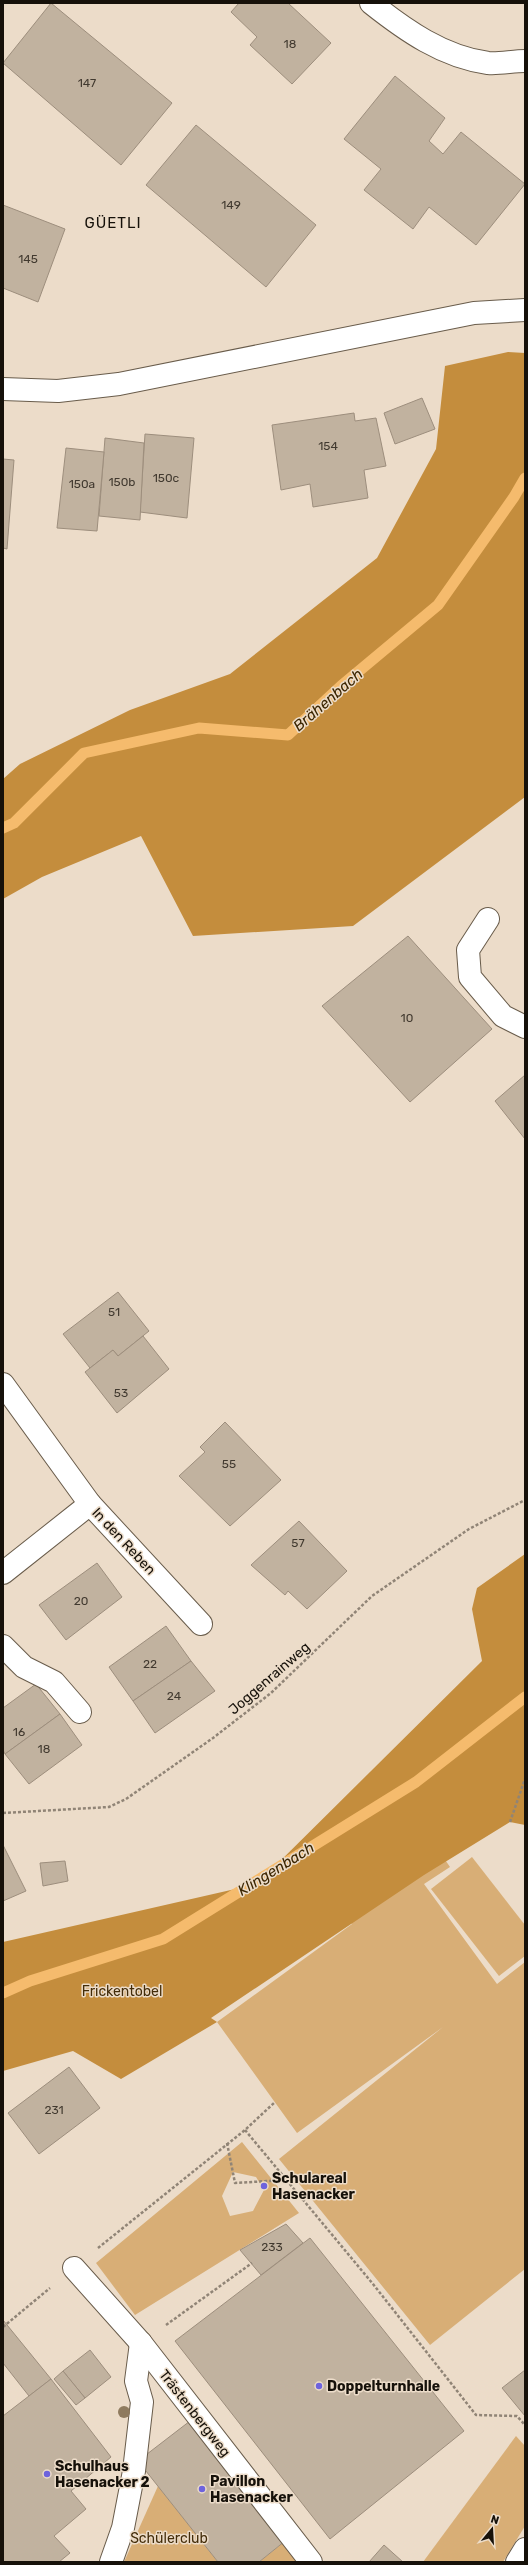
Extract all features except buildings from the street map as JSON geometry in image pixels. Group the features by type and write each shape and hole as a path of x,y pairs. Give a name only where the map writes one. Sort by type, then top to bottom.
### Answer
{"street":[{"path":"370,3 404,29 447,52 488,63 525,61"},
{"path":"3,389 58,391 119,384 474,313 525,310"},
{"path":"488,919 468,950 470,977 503,1016 525,1028"},
{"path":"3,1384 90,1504"},
{"name":"In den Reben","path":"3,1574 90,1504 201,1624"},
{"path":"3,1646 24,1667 54,1682 80,1712"},
{"name":"Trästenbergweg","path":"74,2268 141,2343 311,2562"},
{"path":"111,2562 123,2528 134,2470 142,2402 136,2381 141,2343"},
{"path":"517,2562 525,2549"}],"path":[{"name":"Joggenrainweg","path":"3,1813 109,1807 126,1799 213,1738 271,1693 372,1596 469,1529 525,1500"},
{"path":"510,1822 525,1780"},
{"path":"3,2327 227,2143 246,2130 275,2102"},
{"path":"246,2130 285,2180 373,2284 476,2415 517,2416 525,2425"},
{"path":"227,2143 235,2183 285,2180"},
{"path":"141,2343 252,2263"}],"green space":[{"path":"508,352 525,353 525,797 353,926 193,936 141,836 42,877 3,899 3,779 20,764 130,710 230,674 377,558 436,449 445,366"},
{"name":"Frickentobel","path":"525,1554 525,1825 510,1822 424,1875 211,2018 217,2022 121,2079 73,2051 3,2071 3,1942 257,1884 482,1661 472,1609 477,1588"},
{"path":"435,1845 450,1867 424,1884 497,1984 525,1962 525,2269 430,2345 279,2159 443,2027 297,2133 217,2022 352,1924 340,1906"},
{"path":"472,1857 525,1925 525,1956 499,1976 431,1889"},
{"path":"242,2142 299,2213 135,2315 96,2263","holes":["233,2172 256,2177 264,2190 253,2211 230,2216 222,2196"]},
{"path":"516,2436 525,2446 525,2526 503,2562 423,2562"},
{"name":"Schülerclub","path":"158,2486 218,2562 124,2562"},
{"path":"285,2541 302,2562 259,2562"}],"waterway":[{"name":"Brähenbach","path":"3,828 14,823 84,753 199,728 288,735 341,686 438,605 514,497 525,478"},
{"name":"Klingenbach","path":"3,1993 30,1981 163,1939 416,1782 525,1697"}],"place":[{"name":"Schulareal Hasenacker","path":"264,2186"},
{"name":"Doppelturnhalle","path":"319,2386"},
{"name":"Schulhaus Hasenacker 2","path":"47,2474"},
{"name":"Pavillon Hasenacker","path":"202,2489"}],"district":[{"name":"GÜETLI","path":"113,223"}]}
